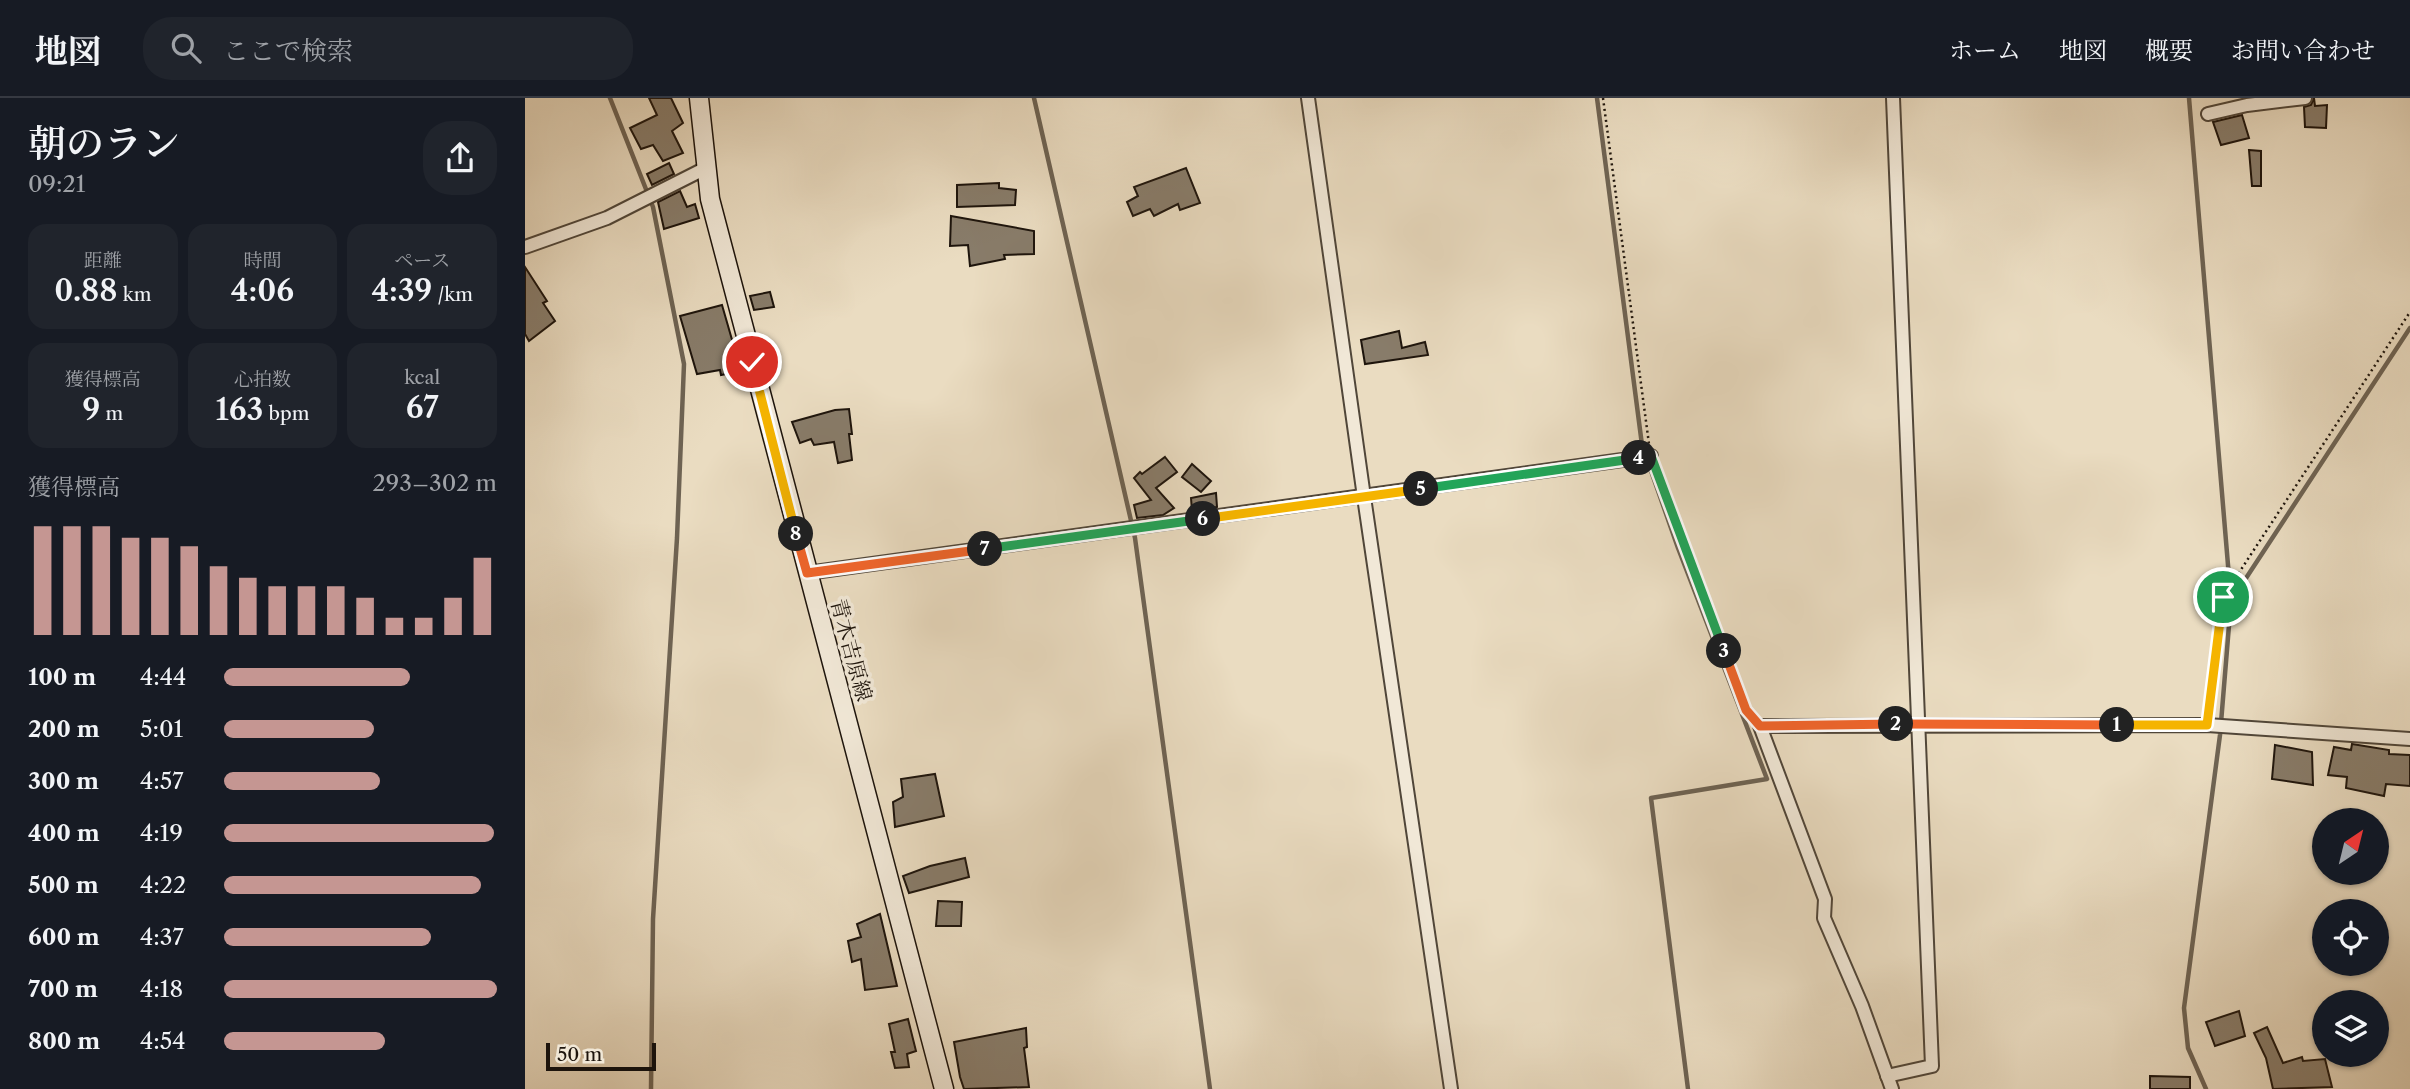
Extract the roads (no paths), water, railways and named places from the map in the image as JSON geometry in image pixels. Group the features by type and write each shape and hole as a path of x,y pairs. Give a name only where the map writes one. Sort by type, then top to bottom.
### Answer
{"main road":[{"name":"青木吉原線","path":"699,98 710,199 944,1089"}],"street":[{"path":"1308,98 1451,1089"},
{"path":"1887,1076 1932,1066 1893,98"},
{"path":"2208,114 2248,105 2305,98"},
{"path":"525,247 607,218 705,168"},
{"path":"807,573 1651,456"},
{"path":"1892,1089 1862,1006 1824,918 1825,899 1760,726 2207,725 2410,738"}],"waterway":[{"path":"610,98 653,207 684,364 677,538 653,919 651,1089"},
{"path":"1034,98 1135,538 1210,1089"},
{"path":"1597,98 1642,445 1678,548 1767,779 1651,798 1688,1089"},
{"path":"2189,98 2231,601"},
{"path":"2206,1089 2188,1048 2184,1008 2220,735 2231,601 2410,328"}]}
